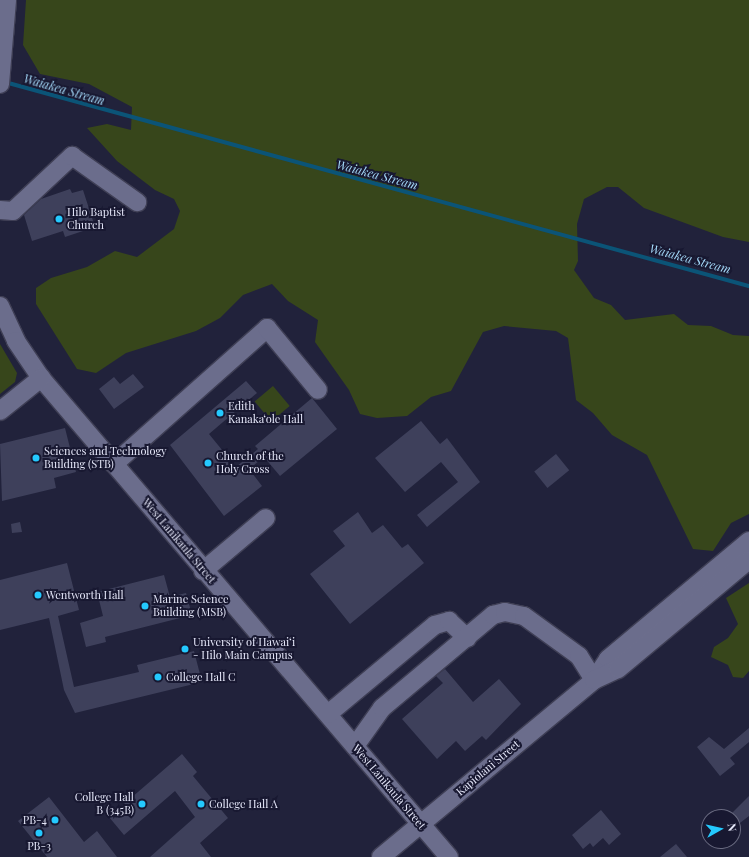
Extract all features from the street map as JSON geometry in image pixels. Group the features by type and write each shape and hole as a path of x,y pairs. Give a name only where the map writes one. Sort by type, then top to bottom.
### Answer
{"street":[{"path":"0,84 7,0"},
{"path":"0,210 13,211 72,156 137,202"},
{"name":"West Lanikaula Street","path":"0,306 16,342 41,378 203,571 328,714 449,857"},
{"path":"114,464 267,328 318,390"},
{"path":"0,411 41,378"},
{"path":"203,571 266,518"},
{"name":"Kapiolani Street","path":"594,680 608,659 749,541"},
{"name":"Kapiolani Street","path":"381,857 594,680 618,669 749,560"},
{"path":"355,746 382,708 493,615 505,612 524,616 579,656 594,680"},
{"path":"328,714 435,625 449,621 467,638"}],"green space":[{"path":"26,0 749,0 749,242 723,237 644,208 618,187 607,187 584,199 577,224 578,261 574,270 594,298 611,305 625,320 674,314 688,325 711,326 733,335 749,336 749,514 731,523 713,551 693,549 647,455 612,435 593,413 576,400 568,338 556,331 504,326 483,332 451,391 431,397 407,416 377,418 360,414 349,390 315,342 318,320 288,301 272,284 243,295 220,318 196,331 126,353 96,373 77,369 36,304 36,288 51,278 87,267 115,251 137,257 174,229 180,211 174,199 155,190 117,161 87,128 107,124 131,130 132,107 89,84 40,74 23,45"},
{"path":"0,344 17,373 15,382 0,394"},
{"path":"273,386 290,406 271,421 255,401"},
{"path":"749,583 749,671 743,678 733,677 728,665 711,657 714,647 728,638 738,624 726,598"}],"building":[{"name":"Hilo Baptist Church","path":"70,189 72,193 83,190 95,227 65,237 63,231 32,241 24,215 41,199"},
{"path":"133,374 144,387 114,409 99,389 114,377 120,384"},
{"path":"246,381 257,393 209,434 236,467 258,449 255,446 312,398 337,429 280,476 264,457 249,469 262,486 224,516 170,445"},
{"path":"421,421 440,444 447,438 480,482 427,527 417,515 458,482 441,462 405,492 375,458"},
{"name":"Sciences and Technology Building (STB)","path":"65,428 76,472 54,478 56,488 2,501 0,444"},
{"path":"556,454 569,470 547,488 534,472"},
{"path":"358,512 372,533 383,525 402,548 408,544 424,563 350,624 310,574 345,546 333,531"},
{"path":"20,522 22,532 12,533 11,524"},
{"path":"67,563 79,610 58,616 74,687 139,672 137,665 194,651 202,682 75,713 64,690 49,618 0,630 0,580"},
{"name":"Marine Science Building (MSB)","path":"164,575 170,597 186,593 192,615 105,637 106,642 86,647 80,623 103,616 97,592"},
{"path":"445,669 473,702 499,679 521,704 486,740 482,736 465,751 456,741 437,759 402,719 443,683 436,676"},
{"path":"749,728 749,742 730,758 735,764 720,776 697,747 709,737 724,749"},
{"path":"182,754 197,772 193,776 228,818 200,843 211,857 150,857 195,817 175,791 124,835 109,817"},
{"path":"749,796 749,816 741,822 741,809 736,809"},
{"path":"49,797 84,842 97,831 117,857 47,857 18,821"},
{"path":"601,810 621,834 609,845 603,838 593,847 590,843 583,849 572,835"},
{"path":"676,844 687,857 660,857"}],"waterway":[{"name":"Waiakea Stream","path":"5,82 749,286"}],"place":[{"name":"Hilo Baptist Church","path":"59,219"},
{"name":"Edith Kanaka‘ole Hall","path":"220,413"},
{"name":"Sciences and Technology Building (STB)","path":"36,458"},
{"name":"Church of the Holy Cross","path":"208,463"},
{"name":"Wentworth Hall","path":"38,595"},
{"name":"Marine Science Building (MSB)","path":"145,606"},
{"name":"University of Hawaiʻi - Hilo Main Campus","path":"185,649"},
{"name":"College Hall C","path":"158,677"},
{"name":"College Hall B (345B)","path":"142,804"},
{"name":"College Hall A","path":"201,804"},
{"name":"PB-4","path":"55,820"},
{"name":"PB-3","path":"39,833"}]}
